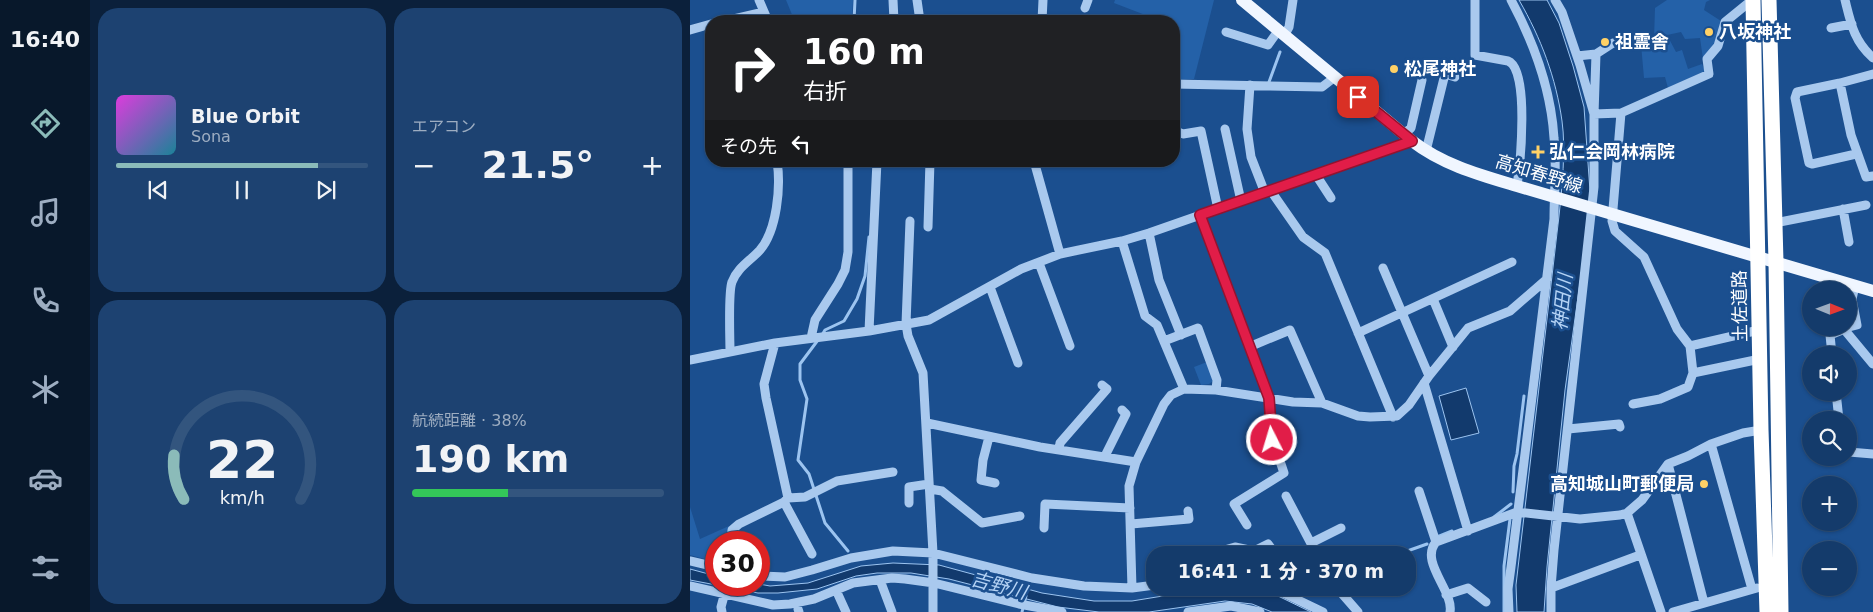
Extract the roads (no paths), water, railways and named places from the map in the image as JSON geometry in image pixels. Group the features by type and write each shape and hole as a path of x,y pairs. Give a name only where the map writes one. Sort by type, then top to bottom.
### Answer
{"highway":[{"name":"土佐道路","path":"1753,0 1761,430 1766,588 1781,612"},
{"name":"土佐道路","path":"1766,612 1776,262 1769,0"}],"main road":[{"name":"高知春野線","path":"1242,0 1408,138 1426,151 1460,168 1758,256 1823,281"},
{"name":"高知春野線","path":"1858,287 1873,291"}],"street":[{"path":"759,0 765,15"},
{"path":"893,0 894,15"},
{"path":"917,0 919,15"},
{"path":"1042,15 1043,0"},
{"path":"1226,32 1268,45 1288,27 1293,0"},
{"path":"1475,0 1475,55 1508,61 1516,69 1521,93 1522,126 1517,186"},
{"path":"1509,612 1508,589 1547,279 1555,197 1554,139 1550,100 1538,60 1511,0"},
{"path":"1555,0 1562,12 1594,114"},
{"path":"1561,0 1562,12"},
{"path":"1594,114 1621,113 1709,74 1707,59 1718,46 1725,22 1753,0"},
{"path":"1845,0 1862,48 1873,58"},
{"path":"751,15 764,12"},
{"path":"1831,28 1852,24"},
{"path":"690,30 705,26"},
{"path":"1577,56 1596,54 1613,43"},
{"path":"1551,612 1550,588 1556,516 1568,429 1594,187 1596,54"},
{"path":"1426,151 1445,74 1455,77"},
{"path":"1856,154 1812,164 1809,163 1794,98 1797,92 1873,74"},
{"path":"1180,84 1322,87 1335,78"},
{"path":"690,360 775,343 869,331 929,320 1021,269 1060,254 1122,241 1148,233 1398,145 1408,138 1412,128 1422,80"},
{"path":"1840,83 1856,154 1866,177 1873,176"},
{"path":"1250,85 1247,129 1252,156 1268,192 1303,237 1325,253 1393,418"},
{"path":"1621,113 1612,222 1616,231 1644,257 1677,329 1690,346 1693,373 1688,387 1660,399 1634,404"},
{"path":"1225,129 1241,201"},
{"path":"1180,133 1201,130 1218,209"},
{"path":"730,352 731,284 739,269 760,250 772,231 777,201 778,167"},
{"path":"813,338 815,320 845,270 848,252 848,167"},
{"path":"869,331 877,167"},
{"path":"928,227 930,167"},
{"path":"1036,167 1060,254"},
{"path":"1316,175 1331,198"},
{"path":"1775,223 1866,205"},
{"path":"1843,210 1849,242"},
{"path":"1200,215 1269,398 1272,440 1284,473 1234,504 1247,525"},
{"path":"910,221 906,324 908,336 922,373 927,423 934,581 933,612"},
{"path":"1148,233 1159,280 1181,335"},
{"path":"1122,241 1145,316 1157,326 1184,389"},
{"path":"1358,333 1512,262"},
{"path":"1038,263 1070,346"},
{"path":"1383,268 1427,380 1468,531"},
{"path":"1132,588 1129,486 1136,462 1164,404 1171,395 1184,389 1216,390 1293,402 1322,402 1358,416 1393,418 1402,414 1468,328 1510,311 1547,279"},
{"path":"990,286 1018,363"},
{"path":"1433,299 1453,347"},
{"path":"1164,341 1198,328 1217,380 1216,390"},
{"path":"1249,346 1290,330 1322,402"},
{"path":"1690,346 1759,330"},
{"path":"1852,336 1873,364"},
{"path":"775,343 764,384 766,398 786,500 812,554"},
{"path":"1693,373 1760,359"},
{"path":"1059,450 1060,443 1107,389 1102,385"},
{"path":"1105,456 1126,414 1122,410"},
{"path":"927,423 989,437 1136,462"},
{"path":"1568,429 1619,424 1620,427"},
{"path":"1450,612 1450,604 1433,563 1433,546 1436,542 1506,515 1519,512 1580,519 1603,518 1627,513 1642,500 1668,464 1711,444 1743,433 1761,430"},
{"path":"989,437 983,460 981,480 995,483"},
{"path":"1673,612 1766,588 1711,444"},
{"path":"1857,453 1873,454"},
{"path":"1668,464 1704,603"},
{"path":"732,531 740,524 786,500 805,497 837,481 892,472"},
{"path":"910,503 909,486 930,486 942,491 982,523 1020,516"},
{"path":"1419,491 1436,542"},
{"path":"1286,496 1312,546"},
{"path":"1044,528 1045,504 1130,508"},
{"path":"1131,524 1189,519 1188,511"},
{"path":"1627,513 1661,612"},
{"path":"1311,543 1341,528"},
{"path":"770,576 785,577 851,558 893,551 933,556 1032,578 1084,586 1132,588 1146,586"},
{"path":"1550,588 1640,554"},
{"path":"690,561 705,564"},
{"path":"745,596 773,605 790,604 814,599 853,583 898,579 934,581 1019,604 1062,612"},
{"path":"880,580 892,612"},
{"path":"690,586 705,588"},
{"path":"1446,595 1468,588 1486,602"},
{"path":"836,590 846,612"},
{"path":"722,612 721,607 724,596"},
{"path":"1290,596 1323,612"},
{"path":"1344,596 1358,612"},
{"path":"1188,612 1217,610 1231,606 1260,612"}],"water":[{"name":"神田川","path":"1519,0 1547,0 1559,23 1584,107 1590,191 1583,261 1565,390 1544,612 1517,612 1516,585 1559,216 1564,144 1562,121 1552,74 1541,44"},
{"path":"1466,388 1479,433 1451,440 1439,396"},
{"name":"吉野川","path":"893,563 939,565 1042,593 1094,601 1132,601 1163,596 1278,596 1311,612 1272,612 1252,604 1225,601 1149,612 1099,612 1058,607 949,579 911,573 877,573 856,576 817,589 770,593 770,586 808,583 861,566"},
{"path":"690,569 705,573 705,583 690,580"}],"waterway":[{"path":"854,15 855,0"},
{"path":"1269,82 1280,52"},
{"path":"822,335 825,330 844,321 857,299 865,276 869,237"},
{"path":"818,340 800,364 800,380 807,399 798,460 809,474 825,523 848,551"},
{"path":"1513,492 1514,466 1524,396"},
{"path":"1494,517 1511,504"},
{"path":"1504,612 1504,566 1510,519"},
{"path":"1437,537 1452,531"},
{"path":"1416,548 1427,544"},
{"name":"吉野川","path":"1022,612 1026,596"}],"place":[{"name":"八坂神社","path":"1709,32"},
{"name":"祖霊舎","path":"1605,42"},
{"name":"松尾神社","path":"1394,69"},
{"name":"弘仁会岡林病院","path":"1538,152"},
{"name":"高知城山町郵便局","path":"1704,484"}]}
